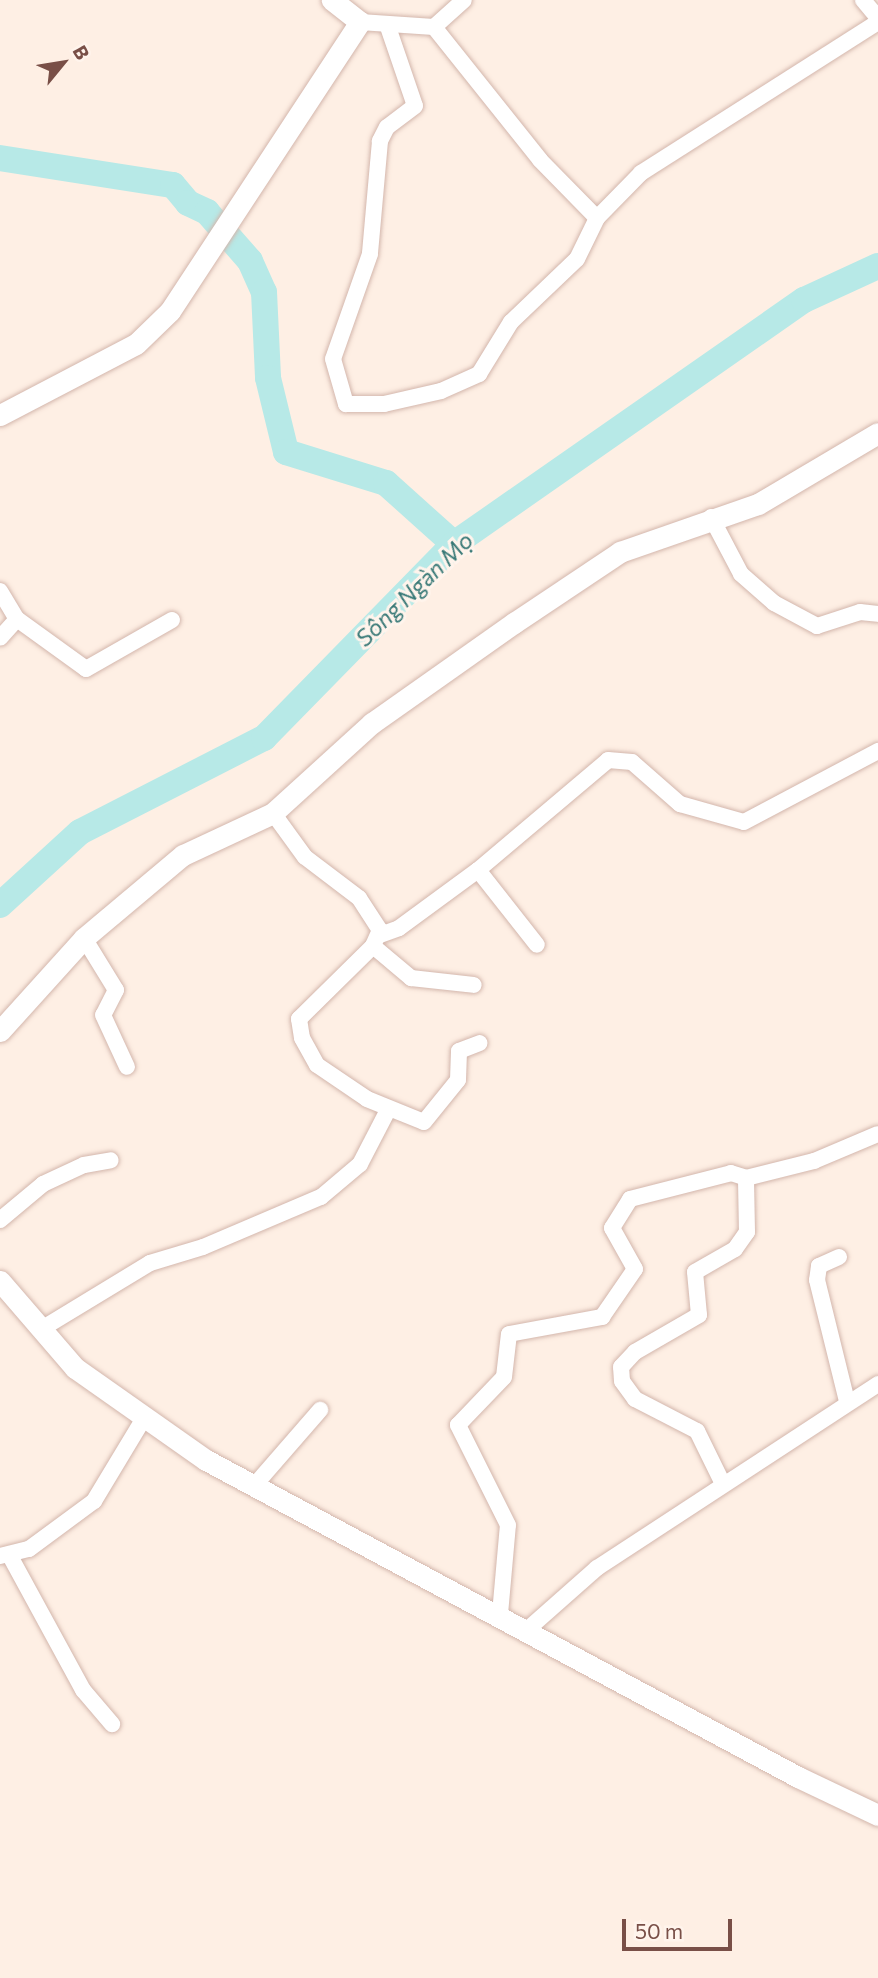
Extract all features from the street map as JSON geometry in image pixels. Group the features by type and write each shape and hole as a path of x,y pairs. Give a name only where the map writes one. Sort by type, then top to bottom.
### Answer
{"street":[{"path":"332,0 360,22 388,27 434,27 464,0"},
{"path":"388,27 415,107 387,127 380,141 370,254 333,359 346,404 384,404 441,391 480,374 511,323 578,259 597,218 641,173 878,20 863,0"},
{"path":"0,415 150,333 207,254 360,22"},
{"path":"434,27 540,160 597,218"},
{"path":"0,1031 84,938 183,855 273,813 372,723 514,623 620,552 791,488 878,433"},
{"path":"711,517 741,574 774,603 817,626 860,612 878,614"},
{"path":"0,591 17,619 86,668 172,620"},
{"path":"0,638 17,619"},
{"path":"480,1042 459,1051 458,1080 428,1119 419,1121 388,1110 317,1065 299,1028 311,1003 377,941 478,870 614,758 632,762 680,804 744,822 878,751"},
{"path":"273,813 304,857 359,898 377,941 411,978 474,985"},
{"path":"478,870 537,945"},
{"path":"84,938 116,990 104,1019 127,1067"},
{"path":"43,1328 150,1263 203,1247 321,1197 360,1164 388,1110"},
{"path":"500,1614 508,1525 458,1425 504,1377 509,1334 602,1317 635,1269 612,1228 630,1199 731,1173 746,1178 814,1161 878,1134"},
{"path":"0,1220 43,1184 84,1165 111,1160"},
{"path":"723,1485 697,1431 635,1398 622,1381 621,1367 635,1352 699,1315 695,1272 735,1249 747,1232 746,1178"},
{"path":"839,1257 819,1266 817,1280 847,1401"},
{"path":"0,1281 75,1368 144,1418 254,1486 500,1614 798,1777 878,1815"},
{"path":"527,1629 597,1568 847,1401 878,1384"},
{"path":"254,1486 320,1410"},
{"path":"112,1724 83,1690 5,1556 29,1549 94,1501 144,1418"}],"waterway":[{"path":"0,158 173,185 188,203 207,212 250,261 264,292 268,378 286,452 386,483 454,544"},
{"name":"Sông Ngàn Mọ","path":"0,905 80,832 264,738 454,544 804,300 878,266"}]}
